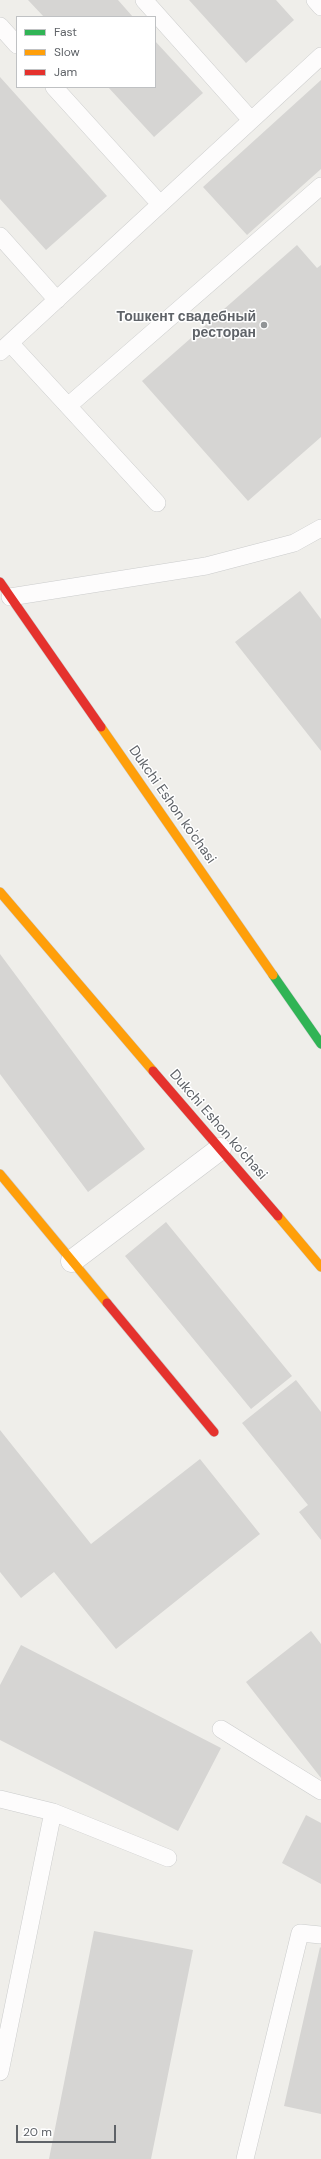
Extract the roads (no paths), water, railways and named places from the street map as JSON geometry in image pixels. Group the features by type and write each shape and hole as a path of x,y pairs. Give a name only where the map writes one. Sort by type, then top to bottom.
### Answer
{"main road":[{"name":"Dukchi Eshon ko'chasi","path":"0,582 321,1044"},
{"name":"Dukchi Eshon ko'chasi","path":"0,892 321,1267"},
{"path":"0,1174 214,1432"}],"street":[{"path":"72,1261 220,1149"}],"lane":[{"path":"144,0 251,120"},
{"path":"314,0 321,7"},
{"path":"0,26 16,44"},
{"path":"157,504 68,406 5,348 321,56"},
{"path":"55,88 160,204"},
{"path":"68,406 321,186"},
{"path":"0,236 57,300"},
{"path":"10,597 206,566 294,544 321,528"},
{"path":"221,1729 321,1791"},
{"path":"0,1799 53,1812 168,1858"},
{"path":"0,2072 53,1812"},
{"path":"245,2159 300,1933 321,1935"}],"place":[{"name":"Тошкент свадебный ресторан","path":"264,325"}]}
